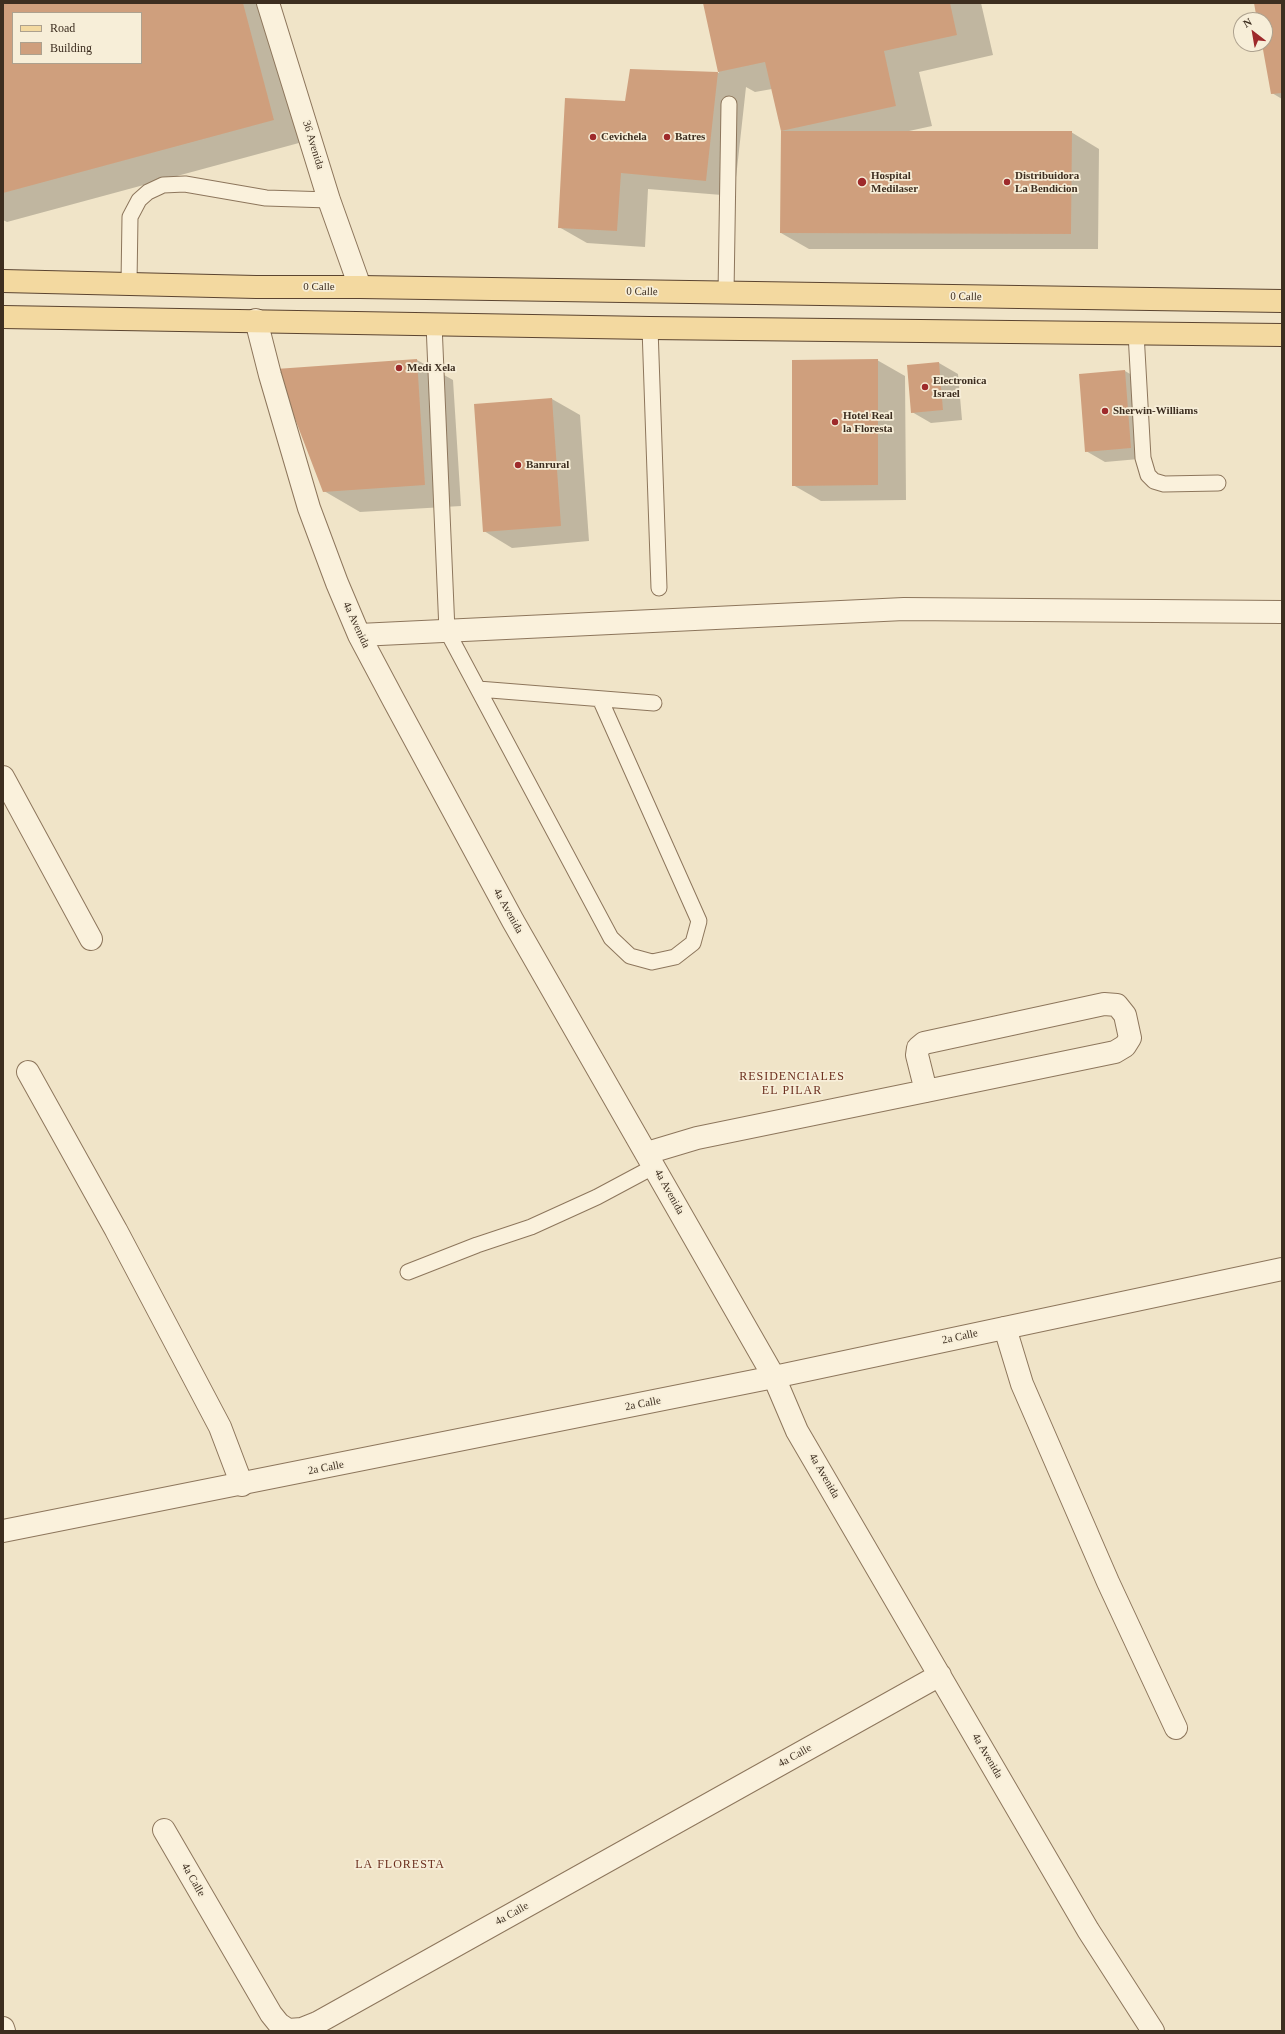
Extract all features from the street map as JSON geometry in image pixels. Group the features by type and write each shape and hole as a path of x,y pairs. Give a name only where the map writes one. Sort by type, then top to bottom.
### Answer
{"main road":[{"name":"0 Calle","path":"3,281 256,287 360,287 1282,301"},
{"path":"3,317 256,320 650,328 1282,335"}],"street":[{"name":"36 Avenida","path":"268,3 329,200 360,287"},
{"name":"4a Avenida","path":"256,320 270,375 309,508 337,583 359,634 513,921 774,1377 797,1431 1088,1930 1153,2031"},
{"path":"359,634 904,609 1282,612"},
{"path":"3,777 91,939"},
{"path":"651,1160 698,1138 926,1091 1115,1052 1125,1046 1130,1038 1125,1015 1117,1005 1104,1004 924,1043 918,1048 917,1055 926,1091"},
{"path":"28,1072 116,1230 220,1427 242,1485"},
{"name":"2a Calle","path":"3,1531 242,1485 774,1377 1282,1269"},
{"path":"1005,1328 1022,1384 1108,1582 1176,1728"},
{"name":"4a Calle","path":"164,1830 272,2014 279,2024 288,2030 302,2028 318,2023 940,1675"}],"lane":[{"path":"726,293 729,104"},
{"path":"129,283 130,217 139,200 148,192 163,185 185,184 266,198 329,200"},
{"path":"434,324 447,631 611,938 630,956 652,962 675,957 693,943 699,921 600,699"},
{"path":"650,328 659,588"},
{"path":"1136,333 1143,458 1148,474 1154,481 1164,484 1218,483"},
{"path":"478,689 654,703"},
{"path":"408,1272 476,1244 531,1227 597,1197 651,1160"}],"building":[{"path":"3,3 243,3 274,120 3,193"},
{"path":"703,3 950,3 957,35 884,51 896,106 781,131 765,62 718,72"},
{"path":"1254,3 1282,3 1282,93 1271,94 1263,52 1273,52 1273,12 1256,12"},
{"path":"630,69 718,72 706,181 621,173 617,231 558,228 565,98 625,101"},
{"path":"781,131 1072,131 1071,234 780,233"},
{"path":"417,359 425,485 323,492 276,369"},
{"name":"Hotel Real la Floresta","path":"878,359 878,485 792,486 792,360"},
{"name":"Electronica Israel","path":"939,362 943,410 911,413 907,365"},
{"name":"Sherwin-Williams","path":"1125,370 1131,448 1085,452 1079,374"},
{"name":"Banrural","path":"552,398 561,526 483,532 474,404"}],"place":[{"name":"Cevichela","path":"593,137"},
{"name":"Batres","path":"667,137"},
{"name":"Hospital Medilaser","path":"862,182"},
{"name":"Distribuidora La Bendicion","path":"1007,182"},
{"name":"Medi Xela","path":"399,368"},
{"name":"Electronica Israel","path":"925,387"},
{"name":"Sherwin-Williams","path":"1105,411"},
{"name":"Hotel Real la Floresta","path":"835,422"},
{"name":"Banrural","path":"518,465"}],"district":[{"name":"RESIDENCIALES EL PILAR","path":"792,1084"},
{"name":"LA FLORESTA","path":"400,1865"}]}
